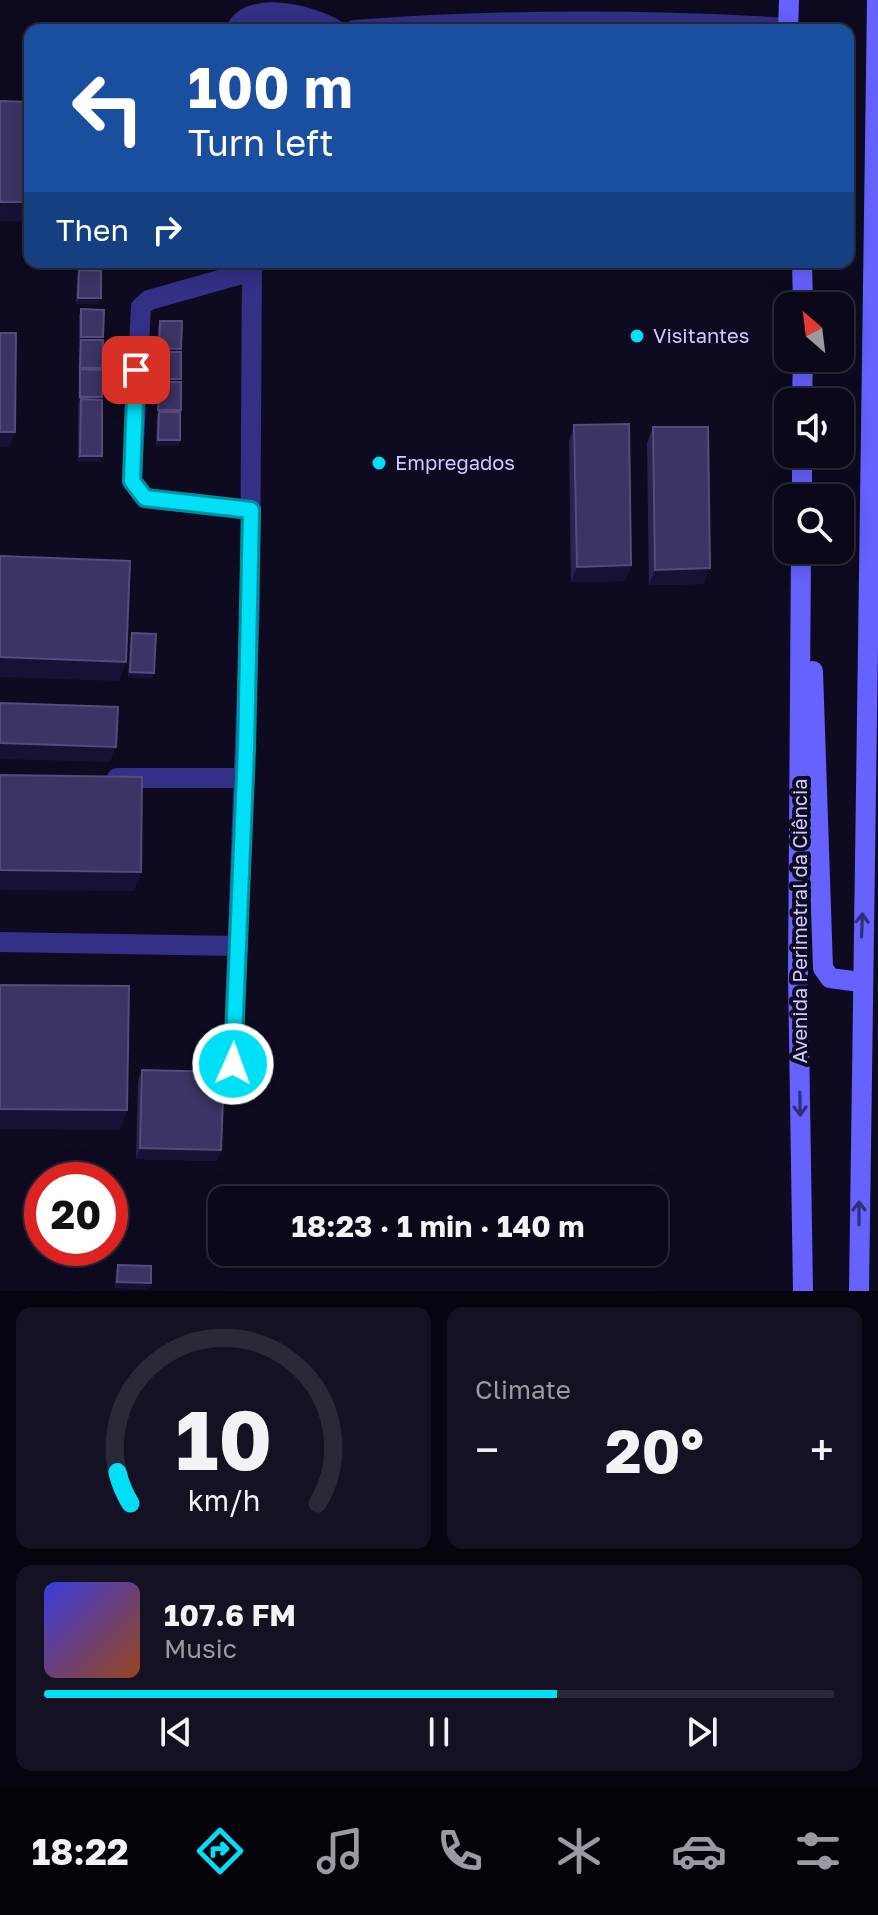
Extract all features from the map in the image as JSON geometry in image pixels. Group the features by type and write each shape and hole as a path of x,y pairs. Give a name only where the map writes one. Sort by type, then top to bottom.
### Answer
{"main road":[{"path":"788,24 789,0"},
{"path":"859,1291 871,880 877,0"},
{"path":"802,268 803,292"},
{"name":"Avenida Perimetral da Ciência","path":"801,564 798,973 803,1291"},
{"path":"801,571 813,661 823,968 830,978 869,982"}],"lane":[{"path":"238,24 250,10 273,1 301,8 326,24"},
{"path":"437,24 654,20 714,24"},
{"path":"246,268 149,300 141,307 132,481 145,498 251,510"},
{"path":"233,1064 245,778 252,268"},
{"path":"92,778 245,778"},
{"path":"0,942 238,946"}],"building":[{"path":"0,101 24,102 24,202 0,202"},
{"path":"79,270 101,271 101,298 78,298"},
{"path":"81,309 104,310 103,337 81,337"},
{"path":"160,321 182,321 181,349 159,348"},
{"path":"0,333 16,333 15,432 0,432"},
{"path":"81,340 103,340 102,368 80,368"},
{"path":"160,352 181,352 181,379 159,379"},
{"path":"80,369 103,370 102,397 80,397"},
{"path":"159,382 181,382 181,410 158,410"},
{"path":"81,399 102,400 102,456 80,456"},
{"path":"159,412 180,412 180,440 158,440"},
{"path":"629,424 631,565 577,567 574,425"},
{"path":"653,427 708,427 710,568 655,570"},
{"path":"0,556 130,561 126,662 0,657"},
{"path":"132,633 156,634 154,673 130,672"},
{"path":"0,703 118,707 116,747 0,743"},
{"path":"0,775 142,777 141,872 0,870"},
{"path":"0,985 129,986 127,1110 0,1109"},
{"path":"142,1070 224,1072 221,1150 140,1148"},
{"path":"118,1266 151,1266 151,1283 117,1282"}],"place":[{"name":"Visitantes","path":"637,336"},
{"name":"Empregados","path":"379,463"}],"route":[{"path":"136,370 132,481 136,491 145,498 251,510 246,750 233,1064"}]}
